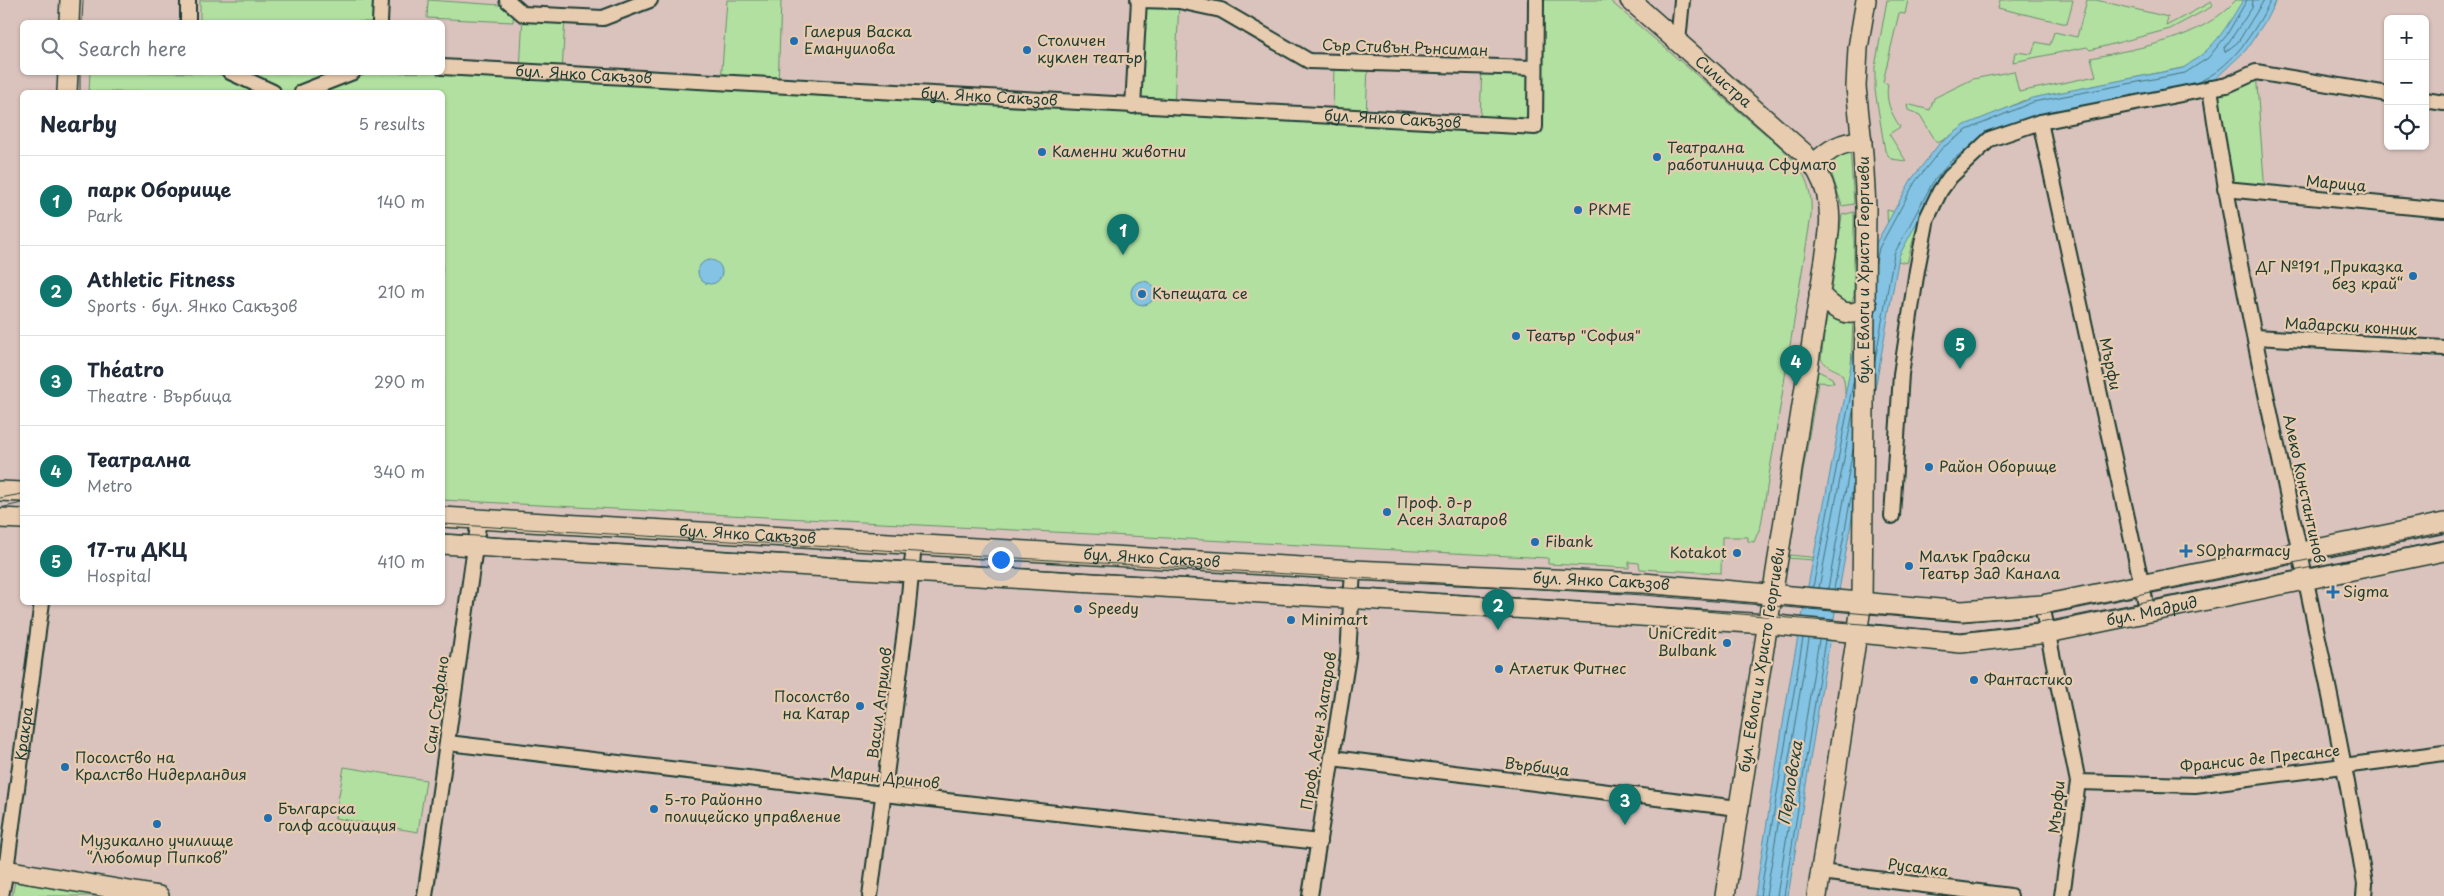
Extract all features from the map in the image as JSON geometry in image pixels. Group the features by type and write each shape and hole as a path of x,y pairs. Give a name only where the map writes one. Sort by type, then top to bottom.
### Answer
{"main road":[{"path":"69,20 70,0"},
{"name":"Силистра","path":"1630,0 1814,164"},
{"path":"1862,141 1856,87 1858,48 1866,0"},
{"path":"67,90 68,75"},
{"name":"бул. Евлоги и Христо Георгиеви","path":"1725,896 1828,240 1830,212 1824,183 1814,164 1828,150 1840,144 1862,141 1866,207 1862,601 1817,896"},
{"path":"1819,293 1831,307 1844,313 1857,312 1866,305"},
{"path":"0,491 20,492"},
{"name":"бул. Янко Сакъзов","path":"445,517 1353,570 1643,584 1862,601"},
{"path":"0,518 20,519"},
{"name":"бул. Мадрид","path":"1862,601 1962,611 2042,605 2444,523"},
{"name":"бул. Янко Сакъзов","path":"445,544 1767,624 1857,634"},
{"name":"бул. Мадрид","path":"1857,634 1961,643 2048,633 2444,551"},
{"path":"3,869 159,896"}],"street":[{"path":"188,0 188,20"},
{"path":"380,20 381,0"},
{"path":"507,0 523,14 603,18 650,0"},
{"path":"1134,106 1139,0"},
{"name":"Сър Стивън Рънсиман","path":"1139,0 1178,1 1221,10 1309,61 1535,68"},
{"path":"1535,68 1536,0"},
{"path":"1678,42 1682,0"},
{"name":"бул. Янко Сакъзов","path":"445,67 1535,127 1535,68"},
{"path":"1892,516 1901,374 1927,218 1940,191 1950,177 1990,139 2040,122 2228,85 2256,72 2384,93"},
{"path":"236,75 269,90"},
{"path":"307,90 345,75"},
{"name":"Алеко Константинов","path":"2210,88 2225,190 2345,765 2365,884 2364,896"},
{"path":"2429,101 2444,103"},
{"name":"Мърфи","path":"2040,122 2148,612"},
{"name":"Марица","path":"2225,190 2444,210"},
{"name":"Мадарски конник","path":"2256,338 2444,348"},
{"name":"Сан Стефано","path":"425,896 479,519"},
{"name":"Васил Априлов","path":"870,896 914,544"},
{"name":"Проф. Асен Златаров","path":"1310,896 1348,656 1353,570"},
{"name":"Кракра","path":"1,896 3,869 42,605"},
{"name":"Мърфи","path":"2042,605 2078,782 2062,896"},
{"name":"Марин Дринов","path":"448,743 1319,842"},
{"name":"Франсис де Пресансе","path":"2078,782 2195,785 2444,753"},
{"name":"Върбица","path":"1332,758 1738,808"},
{"name":"Русалка","path":"1821,872 2010,896"}],"green space":[{"path":"200,0 381,0 380,20 200,20"},
{"path":"428,0 514,6 513,22 427,18"},
{"path":"727,0 781,0 778,86 721,83"},
{"path":"1139,0 1179,1 1174,108 1134,106"},
{"path":"1542,0 1609,0 1777,144 1799,167 1804,176 1810,194 1811,216 1761,525 1754,542 1748,541 1748,537 1722,537 1721,573 1640,569 1639,563 1629,562 1629,568 1548,564 1548,558 445,500 445,90 328,90 364,75 445,75 445,72 1541,133"},
{"path":"1887,0 1908,0 1905,14 1899,13 1883,82 1888,84 1887,96 1890,107 1900,127 1889,134 1906,161 1891,159 1885,151 1875,90 1875,67"},
{"path":"2000,0 2073,0 2067,24 1998,8"},
{"path":"2087,0 2096,0 2168,17 2166,26 2211,2 2213,6 2170,29 2090,50 2087,47 2013,62 2015,52 2032,54 2036,42 2050,45 2054,32 2077,37"},
{"path":"2236,0 2277,0 2261,25 2187,67 2022,101 1937,143 1920,115 1908,110 1907,104 1930,110 1934,98 1973,79 2014,71 2019,92 2096,76 2091,58 2150,45 2188,33 2222,14"},
{"path":"523,14 565,17 562,73 520,71"},
{"path":"1334,63 1368,64 1366,118 1333,117"},
{"path":"1482,66 1531,68 1530,123 1480,120"},
{"path":"2256,72 2265,193 2225,189 2210,88"},
{"path":"90,75 221,75 249,90 89,90"},
{"path":"235,75 348,75 307,90 268,90"},
{"path":"1850,150 1854,204 1842,206 1829,165 1830,159"},
{"path":"1887,210 1919,218 1907,263 1889,259"},
{"path":"1854,212 1854,295 1852,302 1847,305 1831,294 1842,215"},
{"path":"1827,317 1853,320 1850,395 1845,394 1845,384 1841,374 1821,359 1826,321"},
{"path":"1818,371 1832,378 1834,383 1818,382 1789,555 1841,560 1841,562 1787,558"},
{"path":"344,767 426,780 418,832 335,818"},
{"path":"15,882 103,896 12,896"}],"water":[{"name":"Перловска","path":"2243,0 2276,0 2266,20 2246,50 2213,81 2033,122 1972,150 1937,185 1899,256 1824,674 1788,896 1755,896 1792,668 1874,247 1911,180 1939,144 1965,125 2032,98 2183,68 2211,46"},
{"path":"710,260 719,263 722,272 719,281 710,284 701,281 698,272 701,263"},
{"path":"1143,281 1152,284 1155,293 1152,302 1143,305 1134,302 1131,293 1134,284"}],"tram line":[{"path":"82,20 83,0"},
{"path":"80,75 80,90"},
{"path":"0,498 20,494"},
{"path":"0,508 20,503"},
{"path":"445,524 1643,595 1962,622 2044,614 2444,532"},
{"path":"445,534 1630,605 1960,632 2045,622 2444,540"}],"place":[{"name":"Галерия Васка Емануилова","path":"794,41"},
{"name":"Столичен куклен театър","path":"1027,50"},
{"name":"Каменни животни","path":"1042,152"},
{"name":"Театрална работилница Сфумато","path":"1657,157"},
{"name":"РКМЕ","path":"1578,210"},
{"name":"парк Оборище","path":"1123,255"},
{"name":"ДГ №191 „Приказка без край“","path":"2413,276"},
{"name":"Къпещата се","path":"1142,294"},
{"name":"Театър \"София\"","path":"1516,336"},
{"name":"17-ти ДКЦ","path":"1960,369"},
{"name":"Театрална","path":"1796,386"},
{"name":"Район Оборище","path":"1929,467"},
{"name":"Проф. д-р Асен Златаров","path":"1387,512"},
{"name":"Fibank","path":"1535,542"},
{"name":"SOpharmacy","path":"2186,551"},
{"name":"Kotakot","path":"1737,553"},
{"name":"Малък Градски Театър Зад Канала","path":"1909,566"},
{"name":"Sigma","path":"2333,592"},
{"name":"Speedy","path":"1078,609"},
{"name":"Minimart","path":"1291,620"},
{"name":"Athletic Fitness","path":"1498,630"},
{"name":"UniCredit Bulbank","path":"1727,643"},
{"name":"Атлетик Фитнес","path":"1499,669"},
{"name":"Фантастико","path":"1974,680"},
{"name":"Посолство на Катар","path":"860,706"},
{"name":"Посолство на Кралство Нидерландия","path":"65,767"},
{"name":"5-то Районно полицейско управление","path":"654,809"},
{"name":"Българска голф асоциация","path":"268,818"},
{"name":"Музикално училище “Любомир Пипков”","path":"157,824"},
{"name":"Théatro","path":"1625,825"}]}
